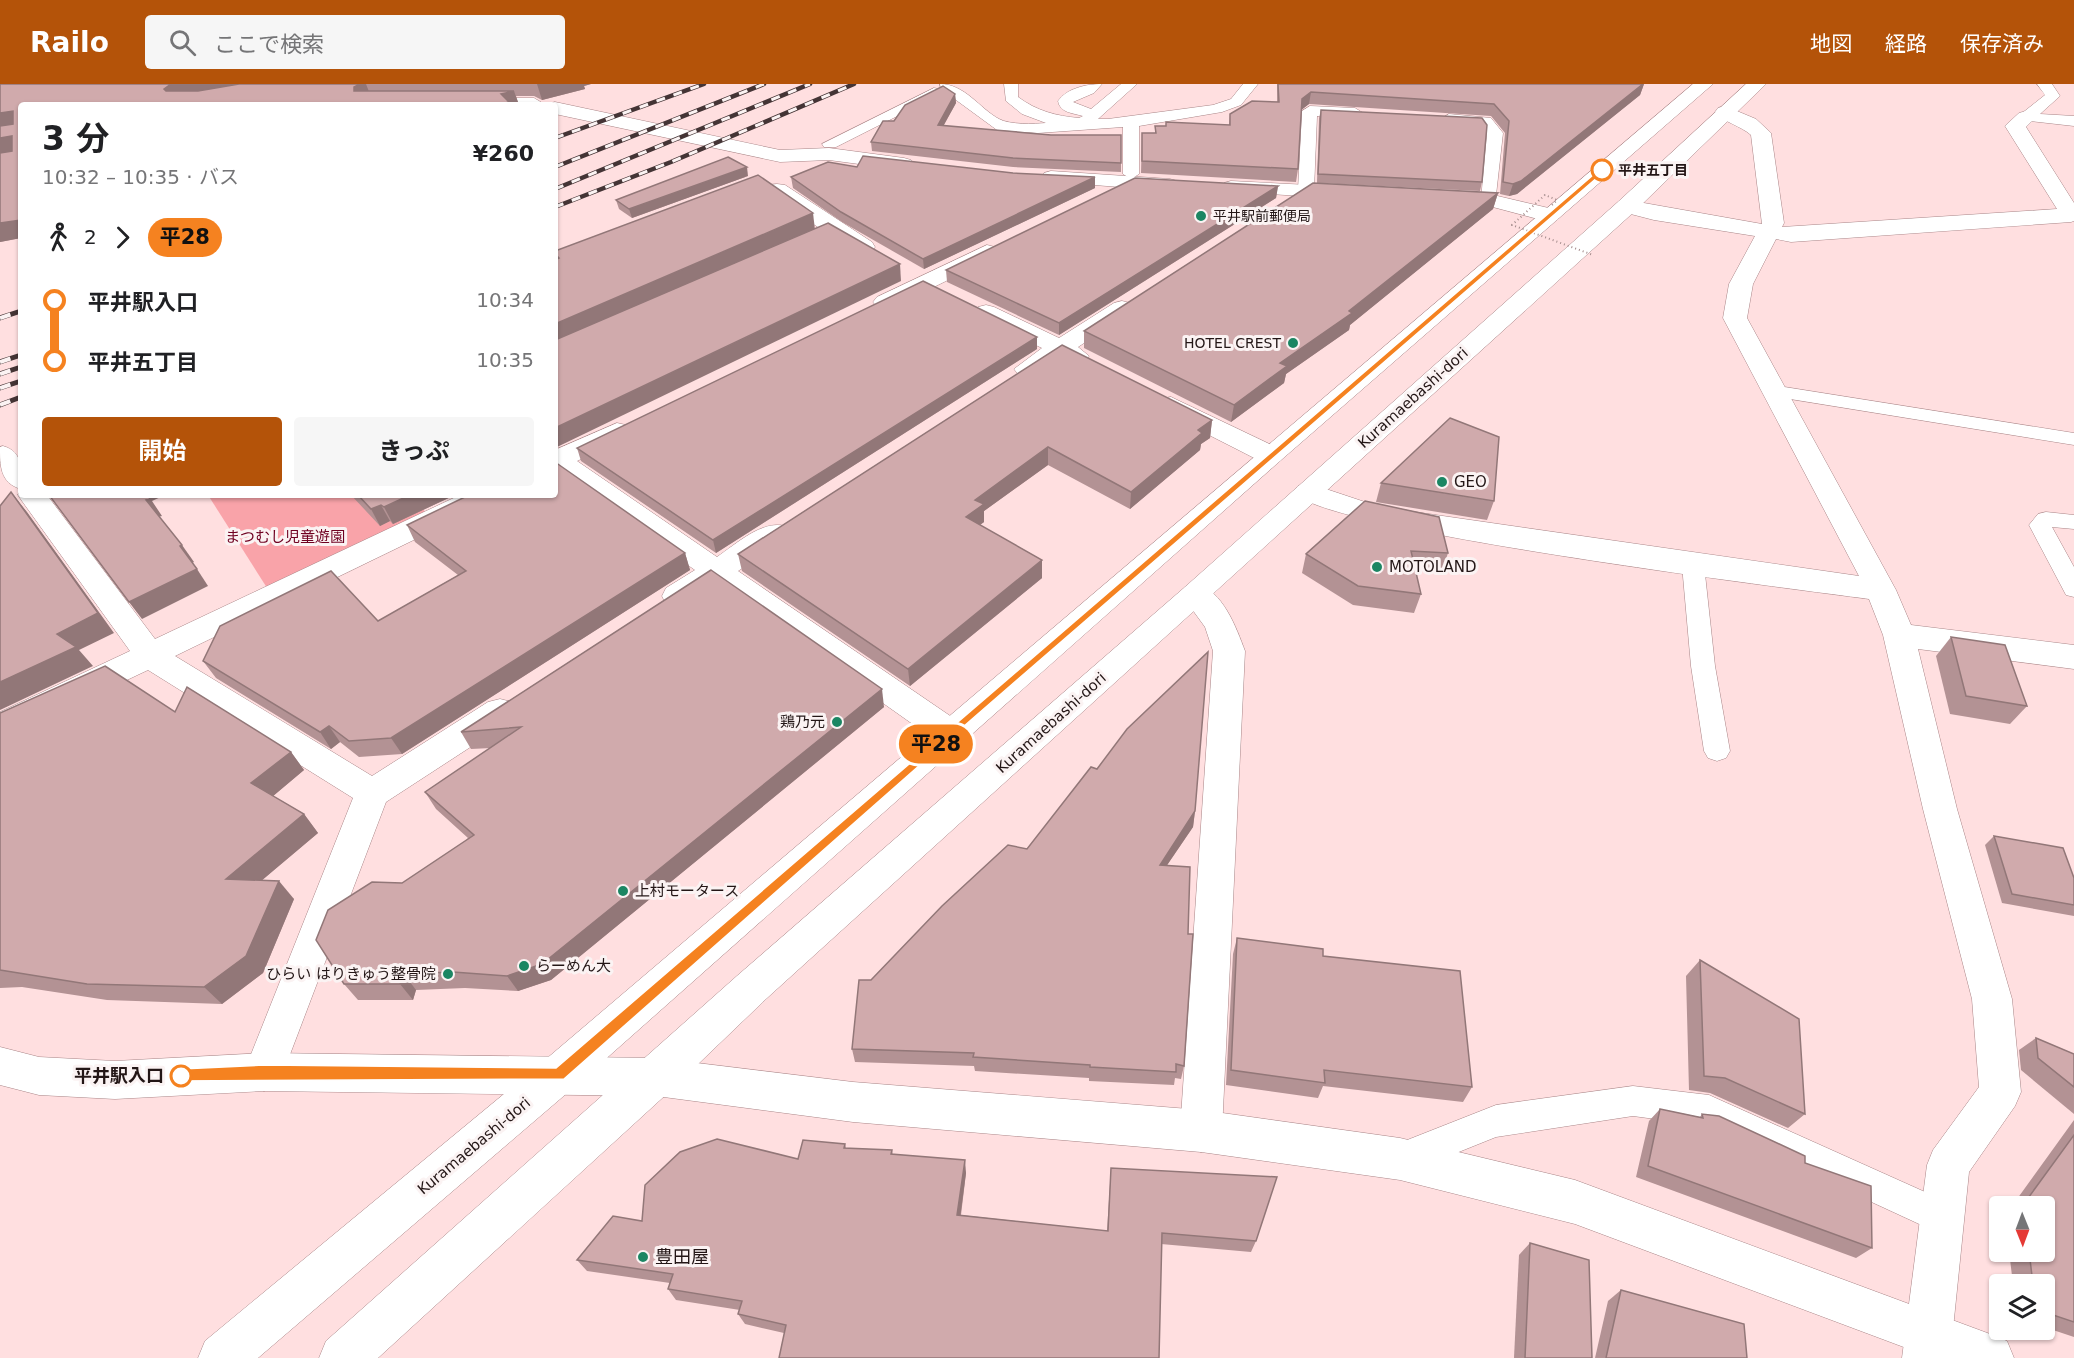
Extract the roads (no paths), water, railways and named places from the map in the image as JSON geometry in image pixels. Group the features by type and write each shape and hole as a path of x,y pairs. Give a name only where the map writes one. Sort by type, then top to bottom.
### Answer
{"street":[{"name":"Kuramaebashi-dori","path":"222,1358 559,1074 1551,210 1704,84"},
{"name":"Kuramaebashi-dori","path":"343,1358 656,1077 752,987 1196,594 1627,206 1757,84"},
{"path":"470,86 530,102"},
{"path":"558,109 780,156 829,154 927,167"},
{"path":"1725,112 1749,123 1761,133 1773,223 1741,284 1735,318 1881,590 1899,635 1940,809 1992,999 2000,1092 1948,1165 1928,1345"},
{"path":"1627,206 1654,213 1791,235 2072,216 2015,126 2026,117"},
{"path":"780,156 763,180 833,229 885,259"},
{"path":"1036,176 1130,178 1188,185"},
{"path":"1086,204 1130,178"},
{"path":"1211,186 1363,194"},
{"path":"1267,216 1306,190"},
{"path":"1432,197 1490,200 1551,210"},
{"path":"862,313 936,287 1011,241"},
{"path":"936,287 1102,369"},
{"path":"1002,386 1149,291"},
{"path":"1154,396 1270,455"},
{"path":"558,459 641,420"},
{"path":"8,454 18,474"},
{"path":"558,462 718,570 950,733"},
{"path":"1308,492 1344,507 1406,520 1693,565 1881,590"},
{"path":"34,498 150,656 372,793"},
{"path":"0,727 478,498"},
{"path":"658,609 796,519"},
{"path":"1196,594 1219,623 1229,651 1201,1131"},
{"path":"1899,635 2074,657"},
{"path":"264,1072 372,793 520,698"},
{"path":"0,1066 39,1076 115,1080 264,1072 656,1077 853,1102 1201,1131 1400,1159 1575,1202 1928,1345 1990,1358"}],"lane":[{"path":"1011,84 1011,98 1018,108 1042,119 1082,124 1130,84"},
{"path":"1094,114 1066,106 1065,101 1071,95 1089,90 1095,84"},
{"path":"830,144 947,85 997,125 1038,128 1131,121 1217,109 1236,102 1247,84"},
{"path":"2026,117 2053,96 2044,84"},
{"path":"1306,190 1310,111 1369,114"},
{"path":"2026,117 2074,121"},
{"path":"1439,118 1486,121 1495,133 1490,200"},
{"path":"1130,178 1131,121"},
{"path":"812,239 833,229"},
{"path":"1773,391 2074,439"},
{"path":"2074,522 2046,519 2040,525 2074,589"},
{"path":"1693,565 1703,666 1717,751"},
{"path":"1400,1159 1496,1120 1633,1101 1709,1111 1942,1217"}],"railway":[{"path":"558,137 704,84"},
{"path":"558,166 764,84"},
{"path":"558,188 810,84"},
{"path":"558,206 671,162 854,84"},
{"path":"0,318 18,312"},
{"path":"0,362 18,356"},
{"path":"0,374 18,368"},
{"path":"0,388 18,382"},
{"path":"0,405 18,398"}],"place":[{"name":"平井五丁目","path":"1602,170"},
{"name":"平井駅前郵便局","path":"1201,216"},
{"name":"HOTEL CREST","path":"1293,343"},
{"name":"GEO","path":"1442,482"},
{"name":"MOTOLAND","path":"1377,567"},
{"name":"鶏乃元","path":"837,722"},
{"name":"上村モータース","path":"623,891"},
{"name":"らーめん大","path":"524,966"},
{"name":"ひらい はりきゅう整骨院","path":"448,974"},
{"name":"平井駅入口","path":"181,1076"},
{"name":"豊田屋","path":"643,1257"}],"park label":[{"name":"まつむし児童遊園","path":"285,537"}]}
